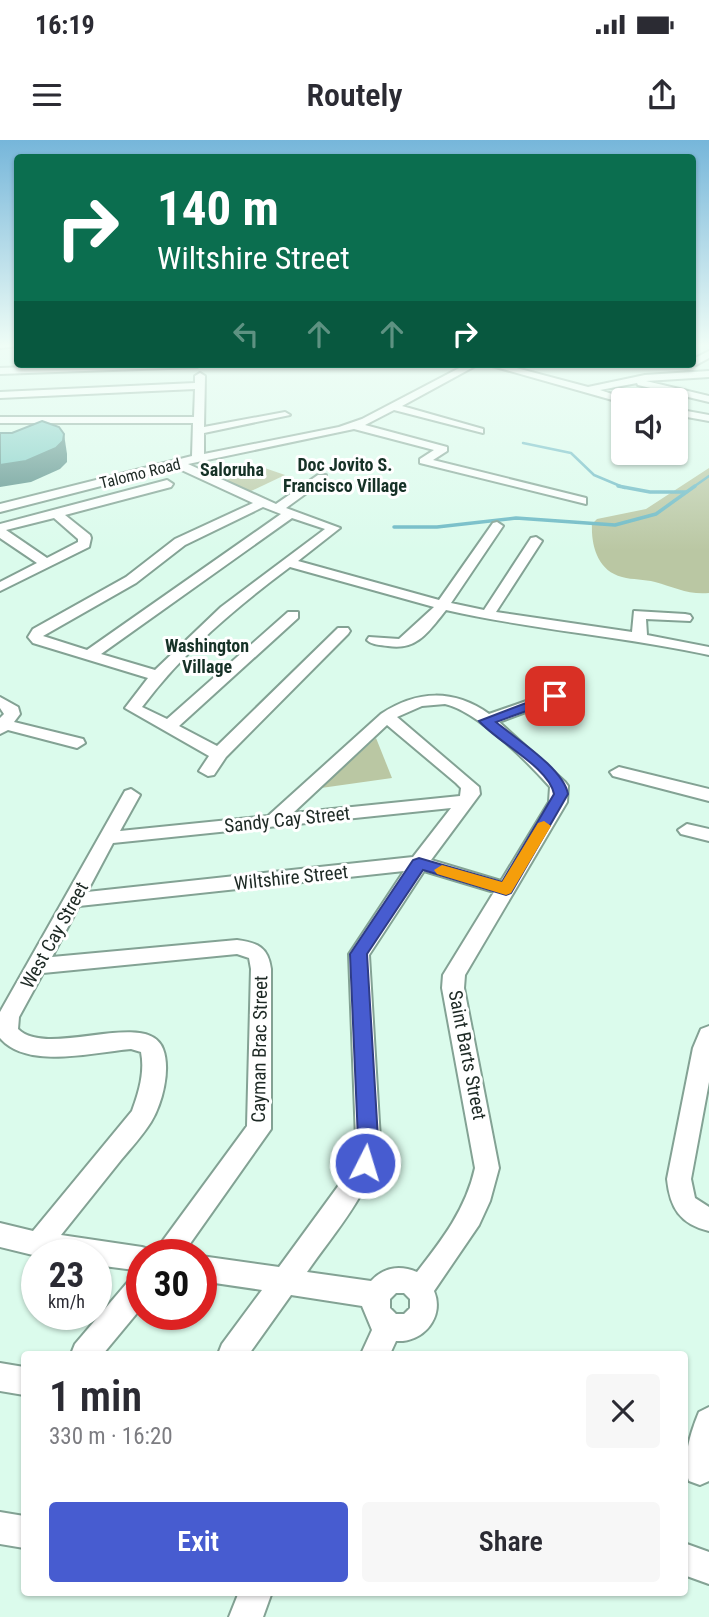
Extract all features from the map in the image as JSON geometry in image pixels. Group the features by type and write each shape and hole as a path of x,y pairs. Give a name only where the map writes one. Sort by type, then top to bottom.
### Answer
{"street":[{"path":"198,413 198,458"},
{"name":"Talomo Road","path":"0,508 198,458 317,436 355,426 382,413"},
{"path":"415,413 479,431"},
{"path":"688,414 709,418"},
{"path":"0,420 197,425 285,415"},
{"path":"12,433 71,420"},
{"path":"355,426 443,449 424,461 582,501"},
{"path":"176,463 262,503 334,528"},
{"path":"90,656 283,511 322,477"},
{"path":"0,530 56,513 113,503 167,484"},
{"path":"156,675 35,637 38,632 131,580 180,542 262,503"},
{"path":"0,587 48,565 86,541 56,513"},
{"path":"374,640 394,644 406,643 442,605 497,526"},
{"path":"219,754 133,708 156,675 189,640 334,528"},
{"path":"0,530 48,565"},
{"path":"488,614 536,541"},
{"path":"287,562 442,605 709,651"},
{"path":"640,637 639,614 685,618"},
{"path":"168,727 293,615"},
{"path":"208,771 219,754 342,631"},
{"path":"486,721 555,696"},
{"name":"Saint Barts Street","path":"273,821 387,717 416,702 447,700 467,706 542,767 559,786 561,794 454,975 453,988 487,1168 484,1189 462,1231 419,1290"},
{"path":"0,702 10,707 12,713 2,727 77,743"},
{"path":"234,1351 356,1182 365,1163 368,1139 359,954 419,863 471,794 470,787 387,717"},
{"path":"619,772 709,794"},
{"name":"West Cay Street","path":"42,1239 142,1116 155,1078 153,1051 142,1042 132,1040 42,1047 15,1040 7,1031 9,1017 131,794"},
{"name":"Sandy Cay Street","path":"108,838 465,801"},
{"path":"687,830 709,835"},
{"name":"Wiltshire Street","path":"74,900 419,863 506,889"},
{"name":"Cayman Brac Street","path":"36,966 237,947 257,952 261,969 259,1129 178,1239"},
{"path":"709,1035 704,1048 679,1179 681,1200 687,1211 709,1219"},
{"path":"0,1235 21,1240"},
{"path":"217,1271 377,1295"},
{"path":"400,1280 419,1290 425,1304 420,1320 406,1327 390,1326 377,1313 377,1295 386,1284 400,1280"},
{"path":"88,1351 126,1305"},
{"path":"377,1351 390,1326"},
{"path":"0,1377 21,1380"},
{"path":"700,1470 709,1422"},
{"path":"0,1528 21,1532"},
{"path":"688,1560 709,1568"},
{"path":"246,1617 254,1596"}],"green space":[{"path":"259,466 285,475 249,492 222,482"},
{"path":"709,468 709,593 688,592 651,581 622,577 607,569 598,556 593,541 592,524 597,519 646,509"},
{"path":"376,738 392,778 321,788"}],"building":[{"path":"42,421 59,427 64,434 63,441 56,448 26,461 0,465 0,433 12,433"}],"waterway":[{"path":"523,443 571,453 594,475 622,487"},
{"path":"692,488 709,476"},
{"path":"618,486 622,487"},
{"path":"394,527 437,527 516,518 615,525 656,514 695,486"},
{"path":"622,487 650,492 686,492"}],"slow traffic":[{"path":"442,870 506,889 544,826"}],"district":[{"name":"Saloruha","path":"232,470"},
{"name":"Doc Jovito S. Francisco Village","path":"345,475"},
{"name":"Washington Village","path":"207,656"}],"route":[{"path":"365,1163 368,1139 359,954 419,863 506,889 561,794 559,786 542,767 486,721 555,696"}]}
